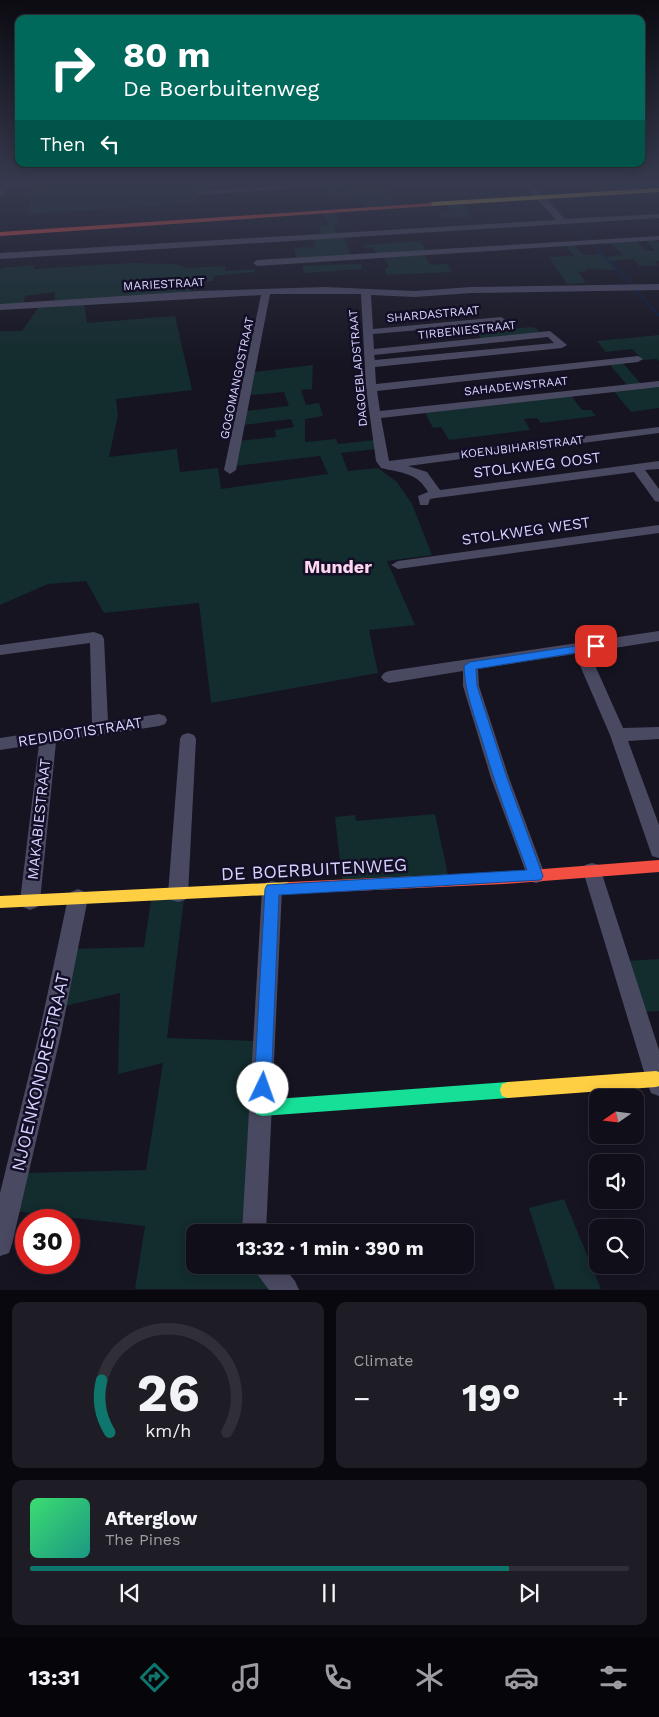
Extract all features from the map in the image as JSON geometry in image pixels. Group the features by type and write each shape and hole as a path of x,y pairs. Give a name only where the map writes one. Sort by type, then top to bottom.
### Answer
{"street":[{"path":"0,256 206,243"},
{"path":"258,275 256,260 564,243"},
{"name":"MARIESTRAAT","path":"0,307 198,294 324,290 415,294 470,290 659,288"},
{"name":"GOGOMANGOSTRAAT","path":"230,470 266,292"},
{"name":"DAGOEBLADSTRAAT","path":"366,293 371,388 382,461 385,465"},
{"name":"SHARDASTRAAT","path":"368,332 501,320"},
{"path":"369,358 560,345"},
{"path":"371,388 638,359"},
{"name":"SAHADEWSTRAAT","path":"375,415 659,384"},
{"name":"KOENJBIHARISTRAAT","path":"385,465 659,430"},
{"path":"385,465 414,470 428,478 436,494"},
{"name":"STOLKWEG OOST","path":"424,502 424,496 436,494 659,465"},
{"path":"637,468 659,498"},
{"name":"STOLKWEG WEST","path":"398,565 659,529"},
{"path":"0,650 94,636 97,639 100,730"},
{"path":"389,677 659,636"},
{"path":"580,649 618,735 659,850"},
{"path":"470,666 471,686 500,778 536,876"},
{"name":"REDIDOTISTRAAT","path":"0,744 159,720"},
{"path":"618,735 659,733"},
{"name":"MAKABIESTRAAT","path":"30,901 48,736"},
{"path":"178,894 188,739"},
{"name":"DE BOERBUITENWEG","path":"0,902 536,876 659,866"},
{"path":"262,1108 658,1082 592,871"},
{"path":"253,1224 262,1108 272,889"},
{"name":"NJOENKONDRESTRAAT","path":"0,1244 50,1034 78,898"},
{"path":"273,1274 286,1290"}],"green space":[{"path":"315,243 346,243 352,257 297,260 294,248 316,247"},
{"path":"421,243 427,252 377,255 373,247 365,248 363,245"},
{"path":"610,243 638,243 646,251 655,251 649,243 659,243 659,261 654,261 659,266 639,266 634,259 610,261 607,257 624,255"},
{"path":"565,245 574,245 584,255 601,254 615,270 586,269 587,271 578,272 586,283 567,284 549,257 574,256"},
{"path":"424,255 430,265 448,264 452,272 387,275 384,268 389,267 384,257"},
{"path":"131,263 172,264 189,268 225,266 226,271 254,269 255,272 213,276 214,281 189,283 191,293 55,301 55,292 25,296 24,303 0,305 0,270 3,268 34,265 34,269"},
{"path":"361,264 362,269 304,273 302,266"},
{"path":"84,304 87,323 175,316 192,390 116,399 118,415 109,457 177,449 180,472 218,468 221,489 328,474 320,456 235,466 238,441 276,437 275,430 294,427 291,419 243,425 246,411 289,406 284,392 250,395 254,372 313,365 312,389 301,390 306,405 319,403 323,416 305,419 305,442 336,439 338,444 375,440 376,449 341,453 348,471 378,468 397,482 412,504 432,555 387,561 415,625 369,630 378,673 211,703 199,603 104,613 86,581 48,584 0,605 0,331 22,331 38,308"},
{"path":"536,328 540,333 482,340 477,332"},
{"path":"659,335 659,361 657,359 643,360 632,349 606,352 597,341"},
{"path":"622,362 641,384 628,386 609,364"},
{"path":"659,384 659,408 631,412 612,389"},
{"path":"570,394 582,410 591,410 596,416 541,423 537,418 524,419 530,430 449,440 441,427 433,428 424,411"},
{"path":"435,814 448,875 342,880 335,817 355,815 356,821"},
{"path":"184,899 167,1038 259,1041 245,1224 186,1224 186,1274 259,1274 271,1289 135,1289 145,1226 80,1219 80,1209 15,1209 14,1211 23,1173 146,1170 163,1063 118,1074 120,993 61,1007 72,949 144,947 151,900"},
{"path":"659,959 659,1011 643,1012 626,961"},
{"path":"564,1199 589,1260 589,1274 595,1274 601,1289 555,1289 529,1208"}],"waterway":[{"path":"594,245 633,286"},
{"path":"637,291 654,310"},
{"path":"654,310 659,315"}],"traffic: fast":[{"path":"262,1108 508,1090"}],"traffic: slow":[{"path":"0,902 289,888"},
{"path":"508,1090 656,1079"}],"traffic: jam":[{"path":"289,888 504,878 659,866"}],"district":[{"name":"Munder","path":"338,566"}],"route":[{"path":"263,1088 272,889 536,876 500,778 471,686 470,666 596,646"}]}
